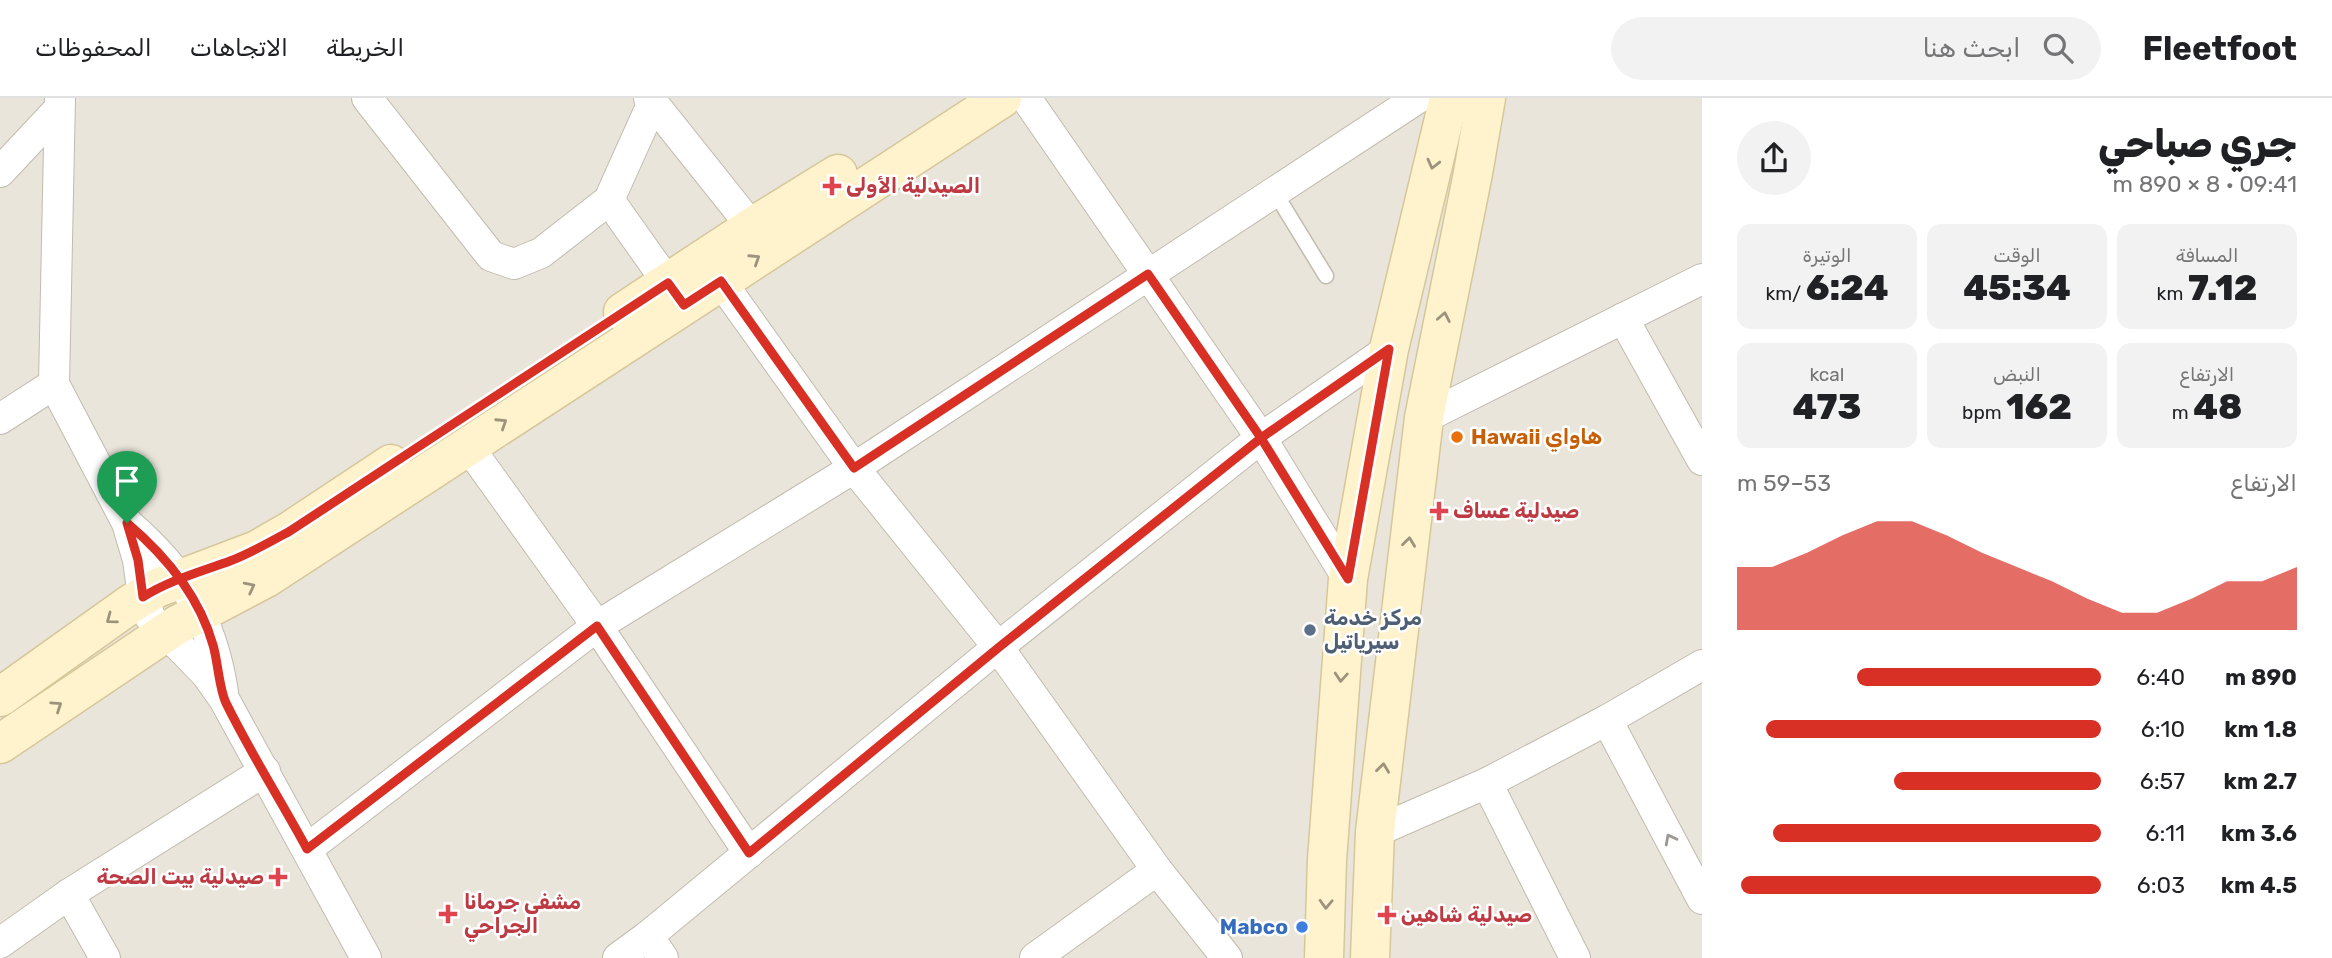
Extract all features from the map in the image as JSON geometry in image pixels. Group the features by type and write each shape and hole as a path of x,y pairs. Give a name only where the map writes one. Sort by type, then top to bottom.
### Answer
{"main road":[{"path":"713,270 752,227 961,98"},
{"path":"0,697 143,597 181,578 257,550 290,531 713,270 1002,98"},
{"path":"1324,958 1327,860 1348,579 1389,349 1449,98"},
{"path":"1370,958 1375,832 1424,418 1471,187 1486,98"},
{"path":"0,744 163,634 266,578 468,446 676,294"}],"street":[{"path":"367,98 491,257 514,264 541,253 609,200 651,100 752,227"},
{"path":"1026,98 1261,438 1348,579"},
{"path":"307,849 597,626 854,468 1418,98"},
{"path":"0,173 60,104"},
{"path":"60,104 54,384 127,523 150,617 163,634 191,658 224,699 366,958"},
{"path":"609,200 676,294"},
{"path":"713,270 854,468 998,648 1157,870 1227,958"},
{"path":"1424,418 1702,279"},
{"path":"1623,318 1702,460"},
{"path":"618,958 656,947 749,853 998,648 1261,438 1389,349"},
{"path":"0,419 54,384"},
{"path":"468,446 597,626 749,853"},
{"path":"127,523 181,578 201,613 215,650 224,699"},
{"path":"1375,832 1487,783 1607,720 1702,665"},
{"path":"1607,720 1702,899"},
{"path":"0,943 69,894 265,771"},
{"path":"1487,783 1575,958"},
{"path":"1035,958 1157,870"},
{"path":"69,894 105,958"}],"lane":[{"path":"1273,191 1326,276"}],"shaded area":[{"path":"0,98 1702,98 1702,958 0,958"}],"place":[{"name":"الصيدلية الأولى","path":"832,186"},
{"name":"Hawaii هاواي","path":"1457,437"},
{"name":"صيدلية عساف","path":"1439,511"},
{"name":"مركز خدمة سيرياتيل","path":"1310,630"},
{"name":"صيدلية بيت الصحة","path":"278,877"},
{"name":"مشفى جرمانا الجراحي","path":"448,914"},
{"name":"صيدلية شاهين","path":"1387,915"},
{"name":"Mabco","path":"1302,927"}],"route":[{"path":"127,523 138,560 143,597 181,578 257,550 668,283 684,305 721,281 854,468 1148,274 1261,438 1389,349 1348,579 1261,438 998,648 749,853 597,626 307,849 224,699 212,641 201,613 181,578 147,540 127,523"}]}
